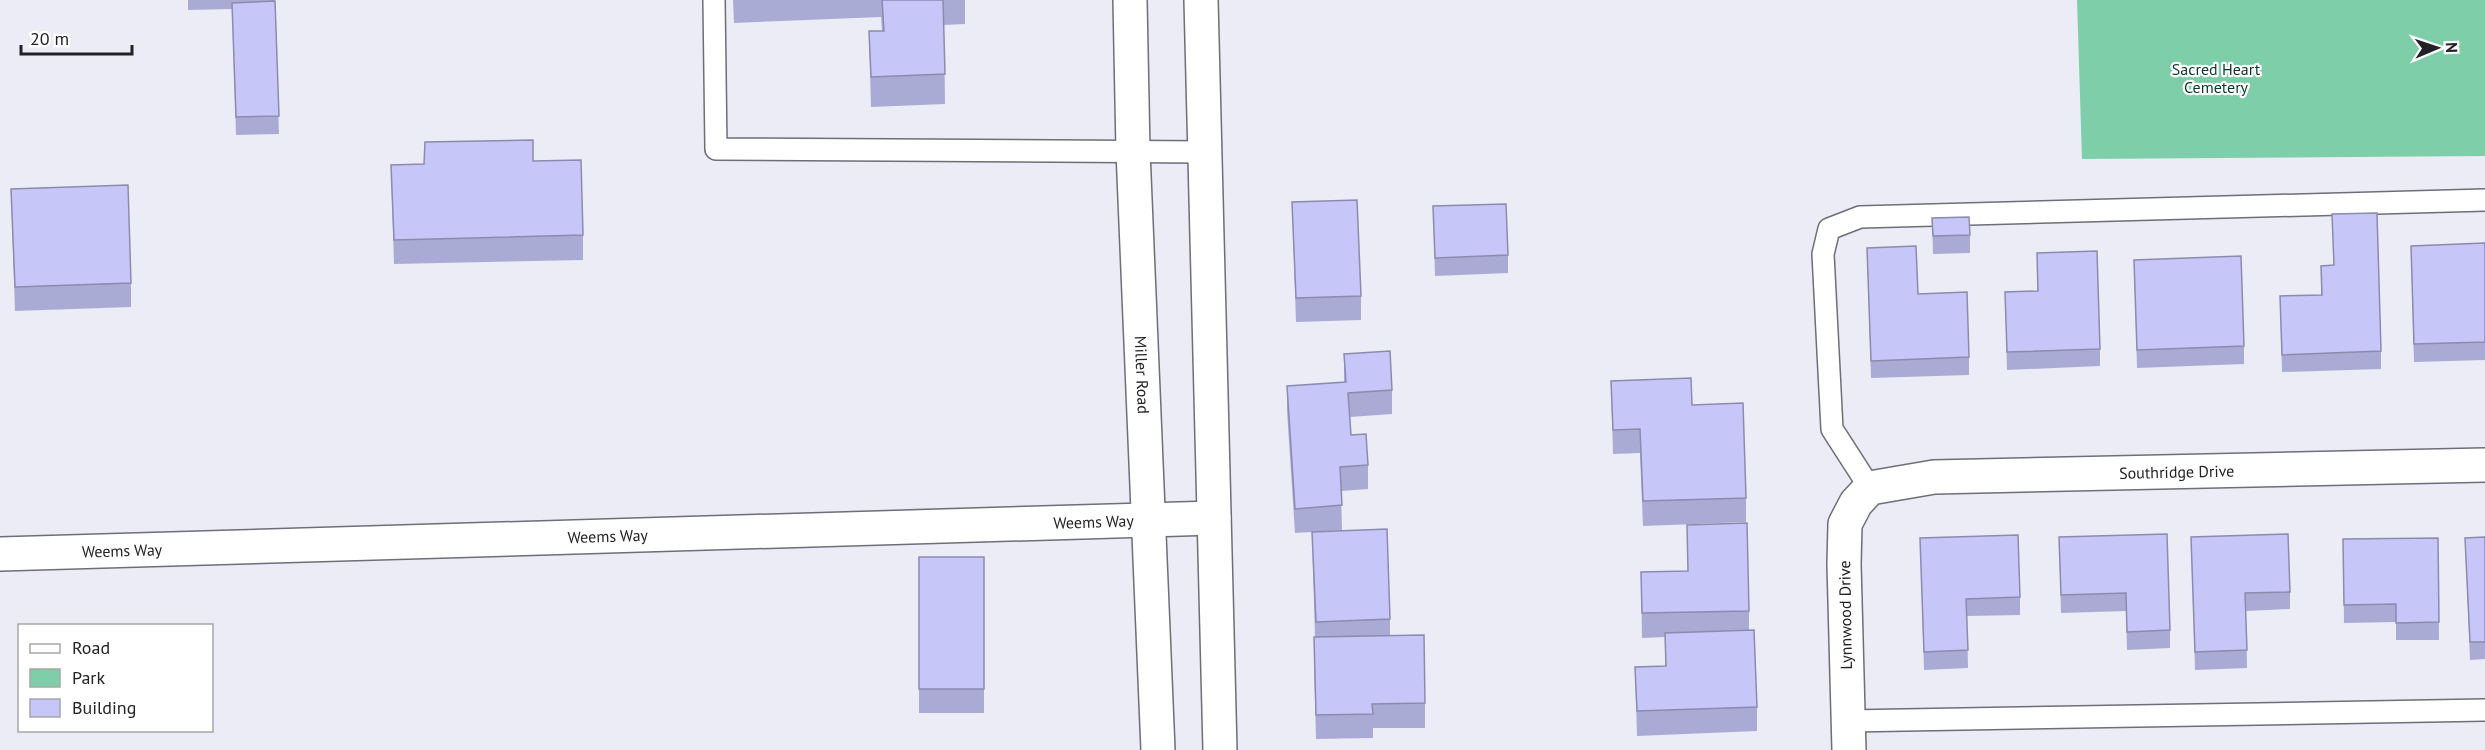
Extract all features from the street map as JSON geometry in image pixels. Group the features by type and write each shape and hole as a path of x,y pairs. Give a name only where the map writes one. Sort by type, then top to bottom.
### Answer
{"street":[{"name":"Miller Road","path":"1130,0 1133,151 1158,750"},
{"path":"1201,0 1220,750"},
{"name":"Southridge Drive","path":"1870,488 1934,477 2485,465"},
{"name":"Lynnwood Drive","path":"1848,735 1845,524 1856,503 1870,488"},
{"name":"Weems Way","path":"0,554 1214,518"}],"lane":[{"path":"714,0 716,149 1205,152"},
{"path":"1870,488 1832,429 1823,254 1829,229 1860,217 2485,201"},
{"path":"1848,735 2485,710"}],"green space":[{"name":"Sacred Heart Cemetery","path":"2077,0 2485,0 2485,156 2082,159"}],"building":[{"path":"882,0 943,0 945,74 871,77 869,31 884,31"},
{"path":"275,1 279,116 236,117 232,3"},
{"path":"533,140 533,161 581,160 583,235 394,240 391,165 424,164 425,142"},
{"path":"128,185 131,283 15,287 11,189"},
{"path":"1357,200 1361,296 1296,298 1292,202"},
{"path":"1506,204 1508,255 1435,258 1433,206"},
{"path":"2377,213 2381,351 2282,355 2280,296 2322,295 2321,266 2334,265 2332,214"},
{"path":"1969,217 1970,235 1933,236 1932,218"},
{"path":"2485,243 2485,342 2414,344 2411,246"},
{"path":"1916,246 1918,294 1967,292 1969,357 1871,361 1867,248"},
{"path":"2097,251 2100,349 2007,352 2005,292 2038,291 2037,253"},
{"path":"2241,256 2244,346 2137,350 2134,260"},
{"path":"1390,351 1392,390 1348,393 1351,435 1366,434 1368,465 1340,467 1342,505 1295,509 1287,386 1346,382 1344,354"},
{"path":"1691,378 1692,405 1743,403 1746,498 1643,501 1640,429 1613,430 1611,381"},
{"path":"1747,523 1749,611 1642,613 1641,572 1688,571 1687,525"},
{"path":"1387,529 1390,619 1316,622 1312,532"},
{"path":"2167,534 2170,630 2127,632 2126,593 2061,595 2059,537"},
{"path":"2288,534 2290,592 2245,593 2247,650 2195,652 2191,537"},
{"path":"2018,535 2020,597 1966,599 1968,650 1924,652 1920,538"},
{"path":"2485,537 2485,642 2470,642 2465,538"},
{"path":"2438,538 2439,622 2396,623 2396,604 2344,605 2343,539"},
{"path":"919,557 984,557 984,689 919,689"},
{"path":"1754,630 1757,707 1637,711 1635,667 1666,666 1665,633"},
{"path":"1424,635 1425,703 1372,704 1373,714 1316,715 1314,637"}]}
